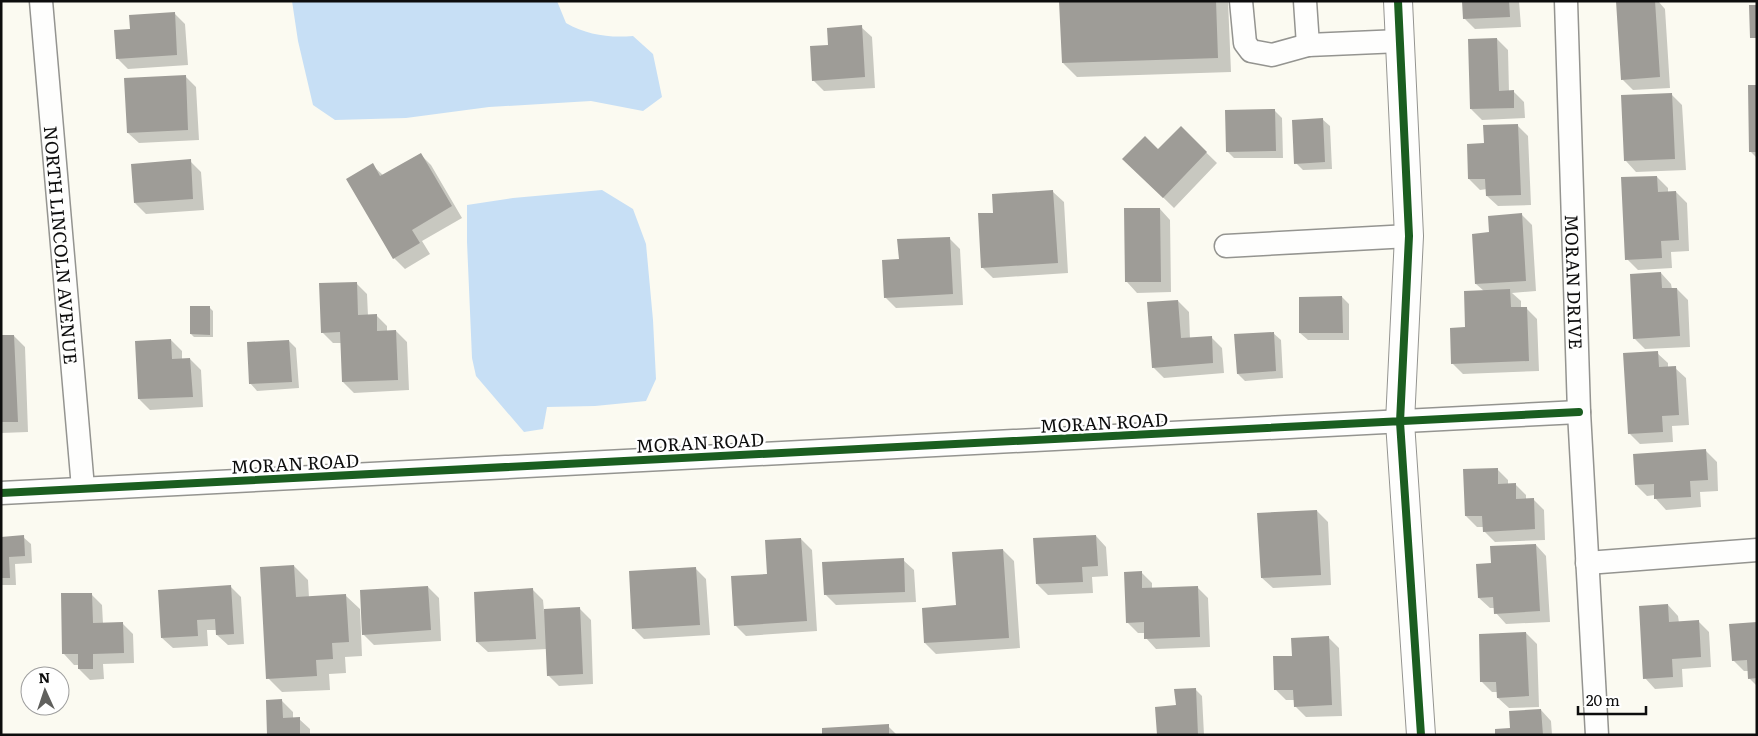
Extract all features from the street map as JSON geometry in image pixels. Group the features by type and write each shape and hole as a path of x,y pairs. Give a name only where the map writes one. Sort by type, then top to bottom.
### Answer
{"street":[{"name":"NORTH LINCOLN AVENUE","path":"42,1 83,488"},
{"path":"1241,1 1245,43 1251,51 1272,55 1308,45 1400,41"},
{"path":"1305,1 1308,45"},
{"path":"1398,1 1408,236 1400,422 1421,735"},
{"name":"MORAN DRIVE","path":"1566,1 1579,412 1597,735"},
{"path":"1226,246 1408,236"},
{"name":"MORAN ROAD","path":"1,492 1579,412"},
{"path":"1587,563 1757,550"}],"water":[{"path":"292,1 557,1 566,23 598,35 633,36 653,54 662,97 643,111 591,101 489,107 406,118 335,120 313,105 298,41"},
{"path":"602,190 633,209 646,244 656,379 646,401 595,406 547,407 543,429 524,432 476,376 472,358 467,205 513,198"}],"building":[{"path":"1059,1 1216,1 1218,58 1062,63"},
{"path":"1462,1 1509,1 1510,17 1463,19"},
{"path":"1616,1 1655,1 1660,77 1621,80"},
{"path":"1749,5 1757,5 1757,38 1750,38"},
{"path":"175,12 177,55 116,59 114,30 130,29 129,15"},
{"path":"862,25 865,77 812,81 810,46 828,45 827,28"},
{"path":"1497,38 1499,91 1514,90 1514,108 1470,109 1468,39"},
{"path":"186,75 188,130 127,133 124,78"},
{"path":"1748,85 1757,85 1757,152 1749,152"},
{"path":"1672,93 1675,159 1624,161 1621,95"},
{"path":"1275,109 1276,151 1226,152 1225,110"},
{"path":"1323,118 1325,162 1294,164 1292,120"},
{"path":"1518,124 1521,195 1486,196 1485,179 1468,179 1467,144 1484,143 1483,125"},
{"path":"1181,126 1207,152 1163,198 1122,159 1145,136 1158,149"},
{"path":"421,153 452,206 412,230 420,243 393,259 346,179 373,163 380,176"},
{"path":"191,159 193,199 134,203 131,164"},
{"path":"1657,176 1658,192 1676,191 1679,240 1661,241 1662,258 1625,260 1621,177"},
{"path":"1053,190 1058,263 981,268 978,213 993,213 992,194"},
{"path":"1124,208 1160,208 1161,282 1125,282"},
{"path":"1522,213 1526,281 1475,284 1472,234 1489,232 1488,216"},
{"path":"950,237 953,294 884,298 882,260 899,259 897,239"},
{"path":"1661,272 1662,288 1677,288 1680,336 1633,339 1630,274"},
{"path":"357,282 358,315 377,314 377,331 396,330 398,380 342,382 340,332 321,333 319,283"},
{"path":"1510,289 1511,307 1527,307 1529,361 1451,364 1450,328 1465,327 1464,291"},
{"path":"1342,296 1343,333 1299,333 1299,297"},
{"path":"1178,300 1181,338 1212,336 1213,363 1152,368 1147,302"},
{"path":"190,306 210,306 210,335 190,334"},
{"path":"1274,332 1276,371 1237,374 1234,334"},
{"path":"1,335 14,335 18,422 1,422"},
{"path":"171,339 172,359 190,358 193,397 138,399 135,341"},
{"path":"289,340 292,382 249,384 247,342"},
{"path":"1658,351 1659,367 1676,366 1679,415 1662,416 1663,432 1628,434 1623,353"},
{"path":"1706,449 1708,480 1690,481 1691,497 1654,499 1654,484 1635,485 1633,454"},
{"path":"1498,468 1498,484 1516,483 1516,499 1534,498 1535,529 1483,532 1482,516 1465,516 1463,469"},
{"path":"1317,510 1321,575 1261,578 1257,513"},
{"path":"24,535 25,556 9,557 10,578 1,578 1,537"},
{"path":"1096,535 1098,566 1082,567 1083,582 1036,584 1033,538"},
{"path":"801,538 807,621 734,626 731,576 767,574 765,540"},
{"path":"1536,544 1540,611 1494,614 1493,597 1478,598 1476,564 1491,563 1490,546"},
{"path":"1003,549 1009,638 924,643 922,608 956,605 952,552"},
{"path":"904,558 905,592 824,595 822,562"},
{"path":"294,565 296,597 346,594 349,642 332,643 333,659 316,660 317,676 266,679 260,567"},
{"path":"696,567 700,625 632,629 629,571"},
{"path":"1142,571 1142,588 1198,586 1200,637 1144,639 1144,622 1126,623 1124,572"},
{"path":"231,585 234,634 216,635 215,619 197,620 198,636 161,638 158,590"},
{"path":"428,586 431,630 362,635 360,590"},
{"path":"533,588 536,639 476,642 474,592"},
{"path":"61,593 92,593 93,623 123,622 124,653 93,654 93,669 78,669 78,654 62,654"},
{"path":"1668,604 1669,622 1699,620 1701,657 1672,659 1673,677 1643,679 1639,606"},
{"path":"580,607 583,674 547,676 544,609"},
{"path":"1757,622 1757,678 1748,679 1747,660 1732,661 1729,624"},
{"path":"1526,632 1529,696 1497,698 1496,682 1480,682 1479,634"},
{"path":"1329,636 1332,705 1294,707 1293,690 1274,690 1273,656 1292,656 1291,638"},
{"path":"1196,688 1198,735 1157,735 1155,707 1176,705 1174,689"},
{"path":"282,699 283,718 300,717 300,735 267,735 266,700"},
{"path":"1541,709 1543,735 1495,735 1495,729 1510,728 1509,711"},
{"path":"889,724 889,735 822,735 822,728"}],"cycle path":[{"path":"1398,1 1409,236 1400,422 1421,735"},
{"path":"1,493 1579,412"}]}
